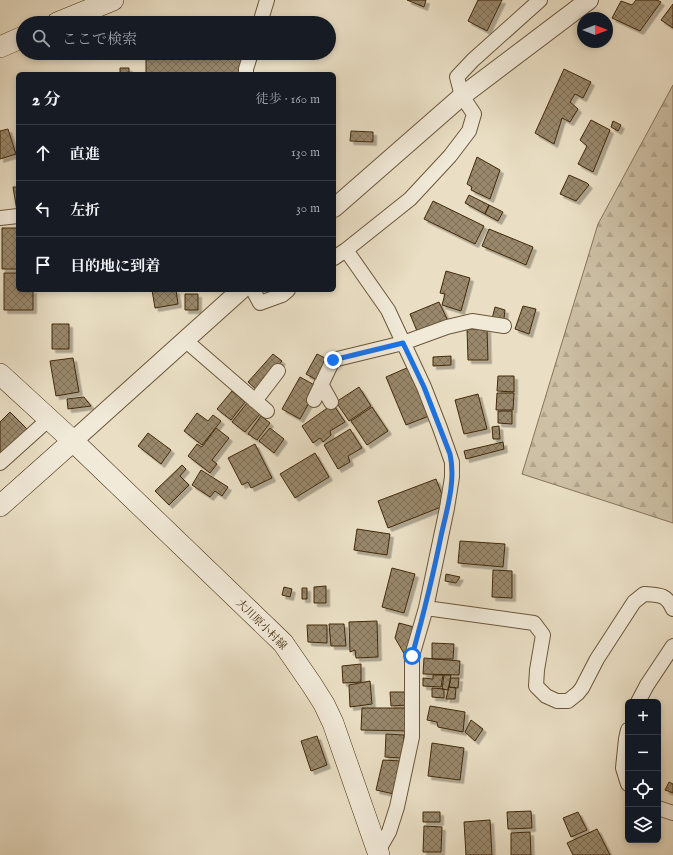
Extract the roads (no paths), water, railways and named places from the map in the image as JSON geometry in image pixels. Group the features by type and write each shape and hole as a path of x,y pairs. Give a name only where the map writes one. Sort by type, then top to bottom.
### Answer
{"main road":[{"path":"66,16 78,7 113,0"},
{"path":"0,47 16,40"},
{"name":"大川原小村線","path":"0,374 73,441 283,643 312,685 330,717 379,853"},
{"path":"0,506 73,441"}],"street":[{"path":"262,16 267,0"},
{"path":"379,853 389,832 397,807 412,737 412,656 426,608 450,493 452,462 429,400 388,310 340,254 410,199 450,156 469,131 474,114 462,96 457,77 473,60 540,0"},
{"path":"336,206 462,96 589,0"},
{"path":"246,72 249,60"},
{"path":"0,218 16,216"},
{"path":"73,441 239,292"},
{"path":"254,292 260,303 282,295 286,292"},
{"path":"314,400 333,360 403,343 447,327 472,321 504,326"},
{"path":"185,340 267,411"},
{"path":"255,401 278,371"},
{"path":"321,384 331,402"},
{"path":"0,463 49,419"},
{"path":"426,608 534,623 543,635 536,686 546,696 557,701 568,701 578,693 597,659 634,602 644,594 658,595 668,600 673,609"},
{"path":"640,699 673,646"},
{"path":"625,774 623,768 627,735"},
{"path":"661,809 673,812"}]}
